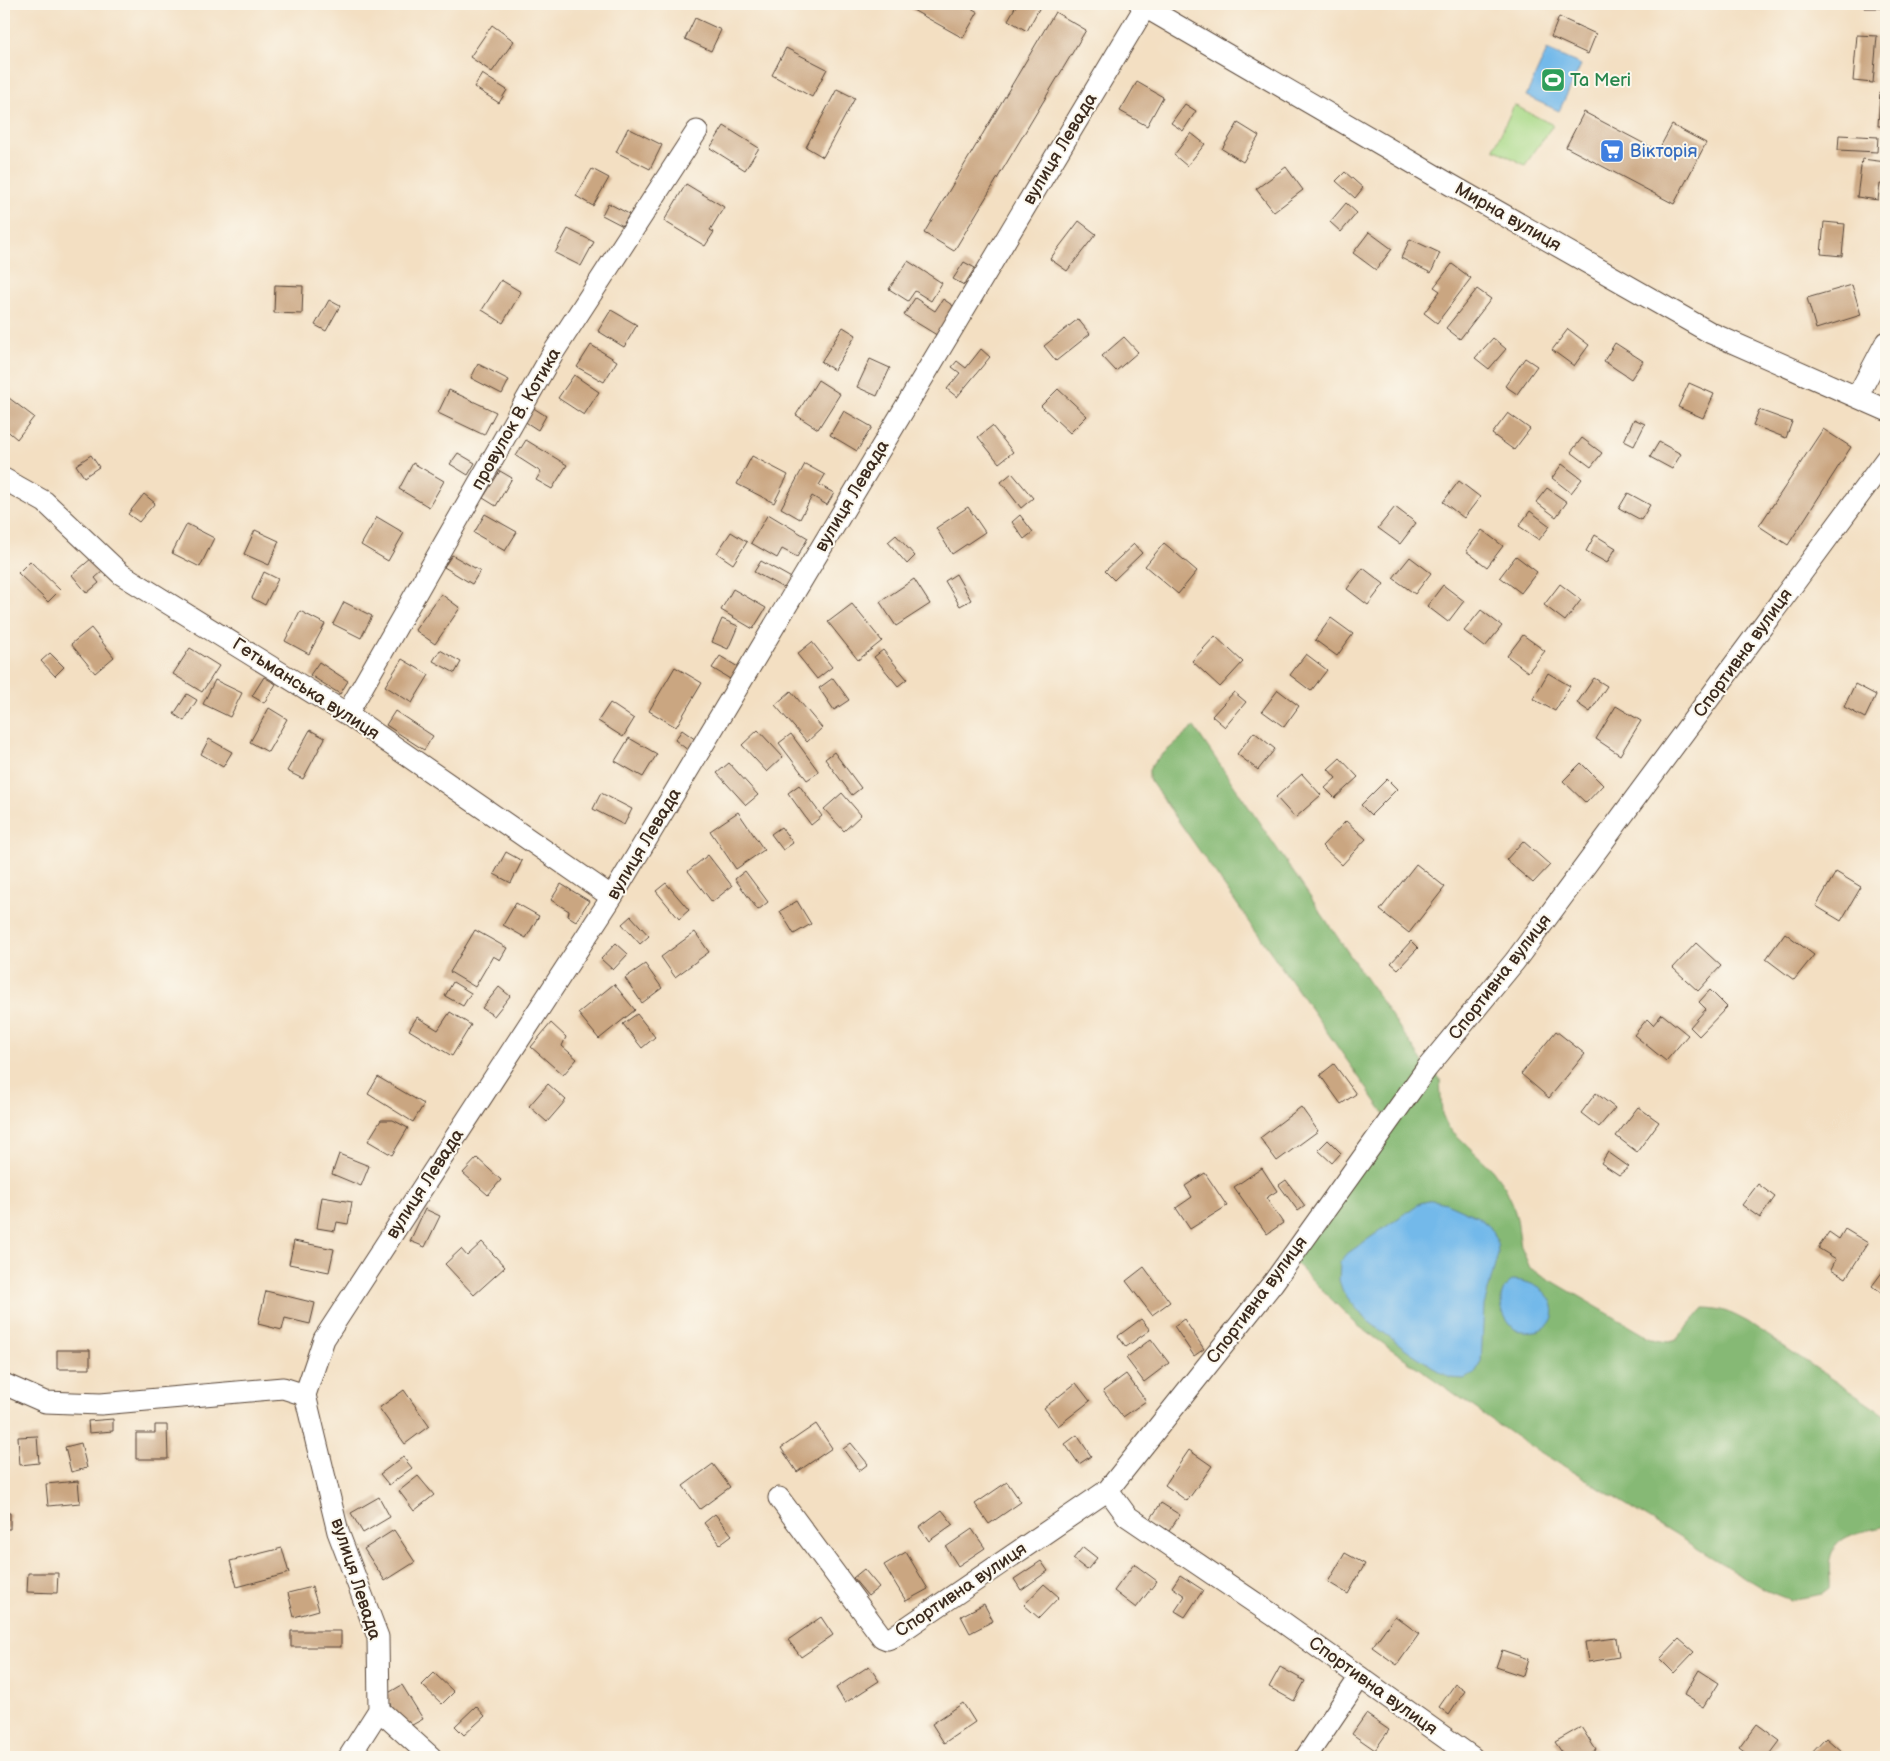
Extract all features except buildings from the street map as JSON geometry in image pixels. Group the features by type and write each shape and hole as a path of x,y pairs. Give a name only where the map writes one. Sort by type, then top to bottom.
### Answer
{"street":[{"name":"Мирна вулиця","path":"1143,5 1444,181 1711,333 1886,410"},
{"name":"вулиця Левада","path":"379,1710 378,1637 338,1532 305,1395 324,1339 612,897 1143,5"},
{"name":"провулок В. Котика","path":"347,714 553,353 697,131"},
{"path":"1857,397 1886,342"},
{"name":"Спортивна вулиця","path":"779,1498 882,1637 887,1640 1108,1490 1273,1283 1427,1068 1515,961 1886,460"},
{"name":"Гетьманська вулиця","path":"4,480 46,502 121,574 347,714 612,897"},
{"path":"4,1384 45,1402 101,1404 283,1388 305,1395"},
{"name":"Спортивна вулиця","path":"1108,1490 1126,1516 1273,1615 1472,1757"},
{"path":"1306,1757 1360,1677"},
{"path":"348,1757 379,1710 431,1757"}],"green space":[{"path":"1514,105 1553,125 1525,165 1494,149"},
{"path":"1194,727 1427,1068 1434,1071 1440,1079 1442,1114 1448,1127 1492,1169 1505,1187 1517,1219 1521,1247 1530,1268 1656,1340 1669,1342 1676,1340 1704,1308 1722,1310 1732,1314 1748,1322 1886,1416 1886,1526 1851,1535 1837,1544 1830,1560 1830,1588 1822,1594 1790,1600 1765,1590 1519,1439 1357,1325 1290,1258 1389,1120 1149,779 1149,770 1155,761"}],"water":[{"name":"Ta Meri","path":"1547,50 1581,65 1559,111 1526,96"},
{"path":"1433,1200 1446,1203 1478,1217 1490,1227 1497,1240 1498,1254 1484,1306 1481,1363 1474,1374 1464,1379 1450,1378 1365,1319 1343,1292 1339,1280 1340,1262 1348,1253 1420,1203"},
{"path":"1514,1280 1531,1284 1543,1291 1551,1300 1554,1311 1552,1320 1545,1327 1533,1331 1516,1330 1506,1319 1501,1305 1501,1297 1507,1285"}],"place":[{"name":"Ta Meri","path":"1553,80"},
{"name":"Вікторія","path":"1612,151"}]}
